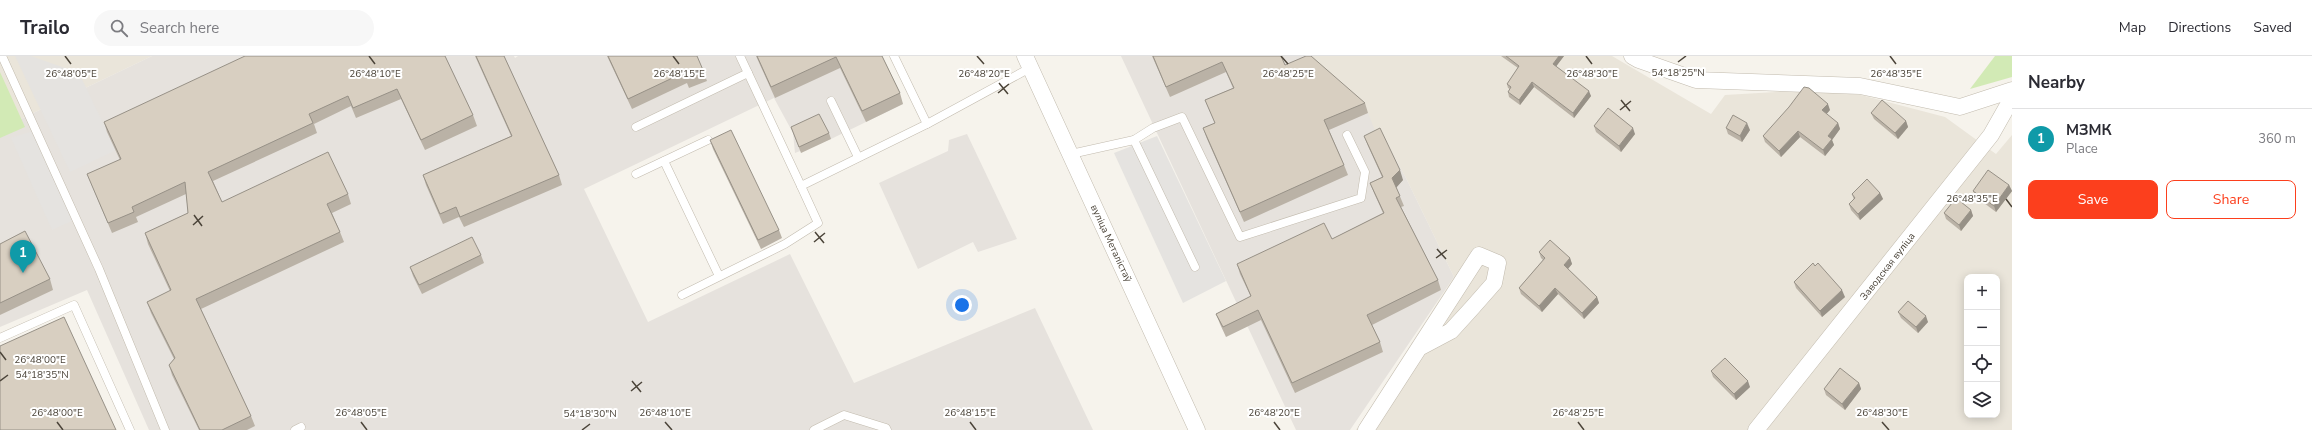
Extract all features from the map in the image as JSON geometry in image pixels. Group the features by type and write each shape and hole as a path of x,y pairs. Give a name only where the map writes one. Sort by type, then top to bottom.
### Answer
{"street":[{"path":"1632,56 1639,60 1696,80 1860,86 1960,107 2012,90"},
{"name":"вуліца Металістаў","path":"1028,62 1197,430"},
{"name":"Заводская вуліца","path":"1756,430 1991,135 2012,98"},
{"path":"1366,430 1479,255 1498,263 1494,282 1451,331 1419,348"}],"lane":[{"path":"2,56 99,269 164,430"},
{"path":"682,295 785,244 818,223 740,56"},
{"path":"894,56 927,124"},
{"path":"801,186 927,124 1028,62"},
{"path":"636,127 748,73"},
{"path":"830,101 858,157"},
{"path":"1071,154 1134,140 1153,128 1182,117 1240,237 1361,198 1365,172 1347,135"},
{"path":"636,174 708,140"},
{"path":"1134,140 1195,267"},
{"path":"664,161 719,276"},
{"path":"0,338 74,305 130,430"},
{"path":"814,430 844,415 886,428 887,430"}],"shaded area":[{"path":"0,56 152,56 0,129"},
{"path":"15,56 31,56 79,73 116,150 70,172"},
{"path":"152,56 514,56 515,58 518,56 880,56 903,104 831,139 795,153 793,133 774,98 584,189 648,322 790,254 854,383 1035,308 1093,430 149,430 87,290 0,327 0,129"},
{"path":"1121,56 1307,56 1368,113 1379,140 1384,138 1406,178 1454,277 1350,430 1296,430"},
{"path":"1307,56 1612,56 1711,114 1725,95 1808,90 1861,95 1945,117 1996,154 2012,135 2012,430 1356,430 1454,277 1406,178 1384,139 1379,141"},
{"path":"36,130 76,219 52,230 11,138"},
{"path":"967,134 1017,239 978,252 973,242 918,269 879,183 948,151 949,140"},
{"path":"1157,136 1226,281 1183,303 1114,153"}],"green space":[{"path":"1995,56 2012,56 2012,77 1970,89"},
{"path":"0,72 25,127 0,138"}],"building":[{"path":"245,56 445,56 473,115 421,140 397,89 353,108 348,96 309,114 313,123 208,172 222,202 328,152 348,194 327,204 340,232 196,299 251,416 222,430 200,430 169,365 175,358 147,302 171,290 145,233 188,213 185,182 132,207 134,212 108,223 87,174 121,159 104,122"},
{"path":"476,56 504,56 559,175 460,217 456,207 440,214 423,175 512,136"},
{"path":"608,56 697,56 703,70 685,78 683,73 628,99"},
{"path":"757,56 882,56 900,93 862,111 836,57 771,87"},
{"path":"1153,56 1281,56 1285,65 1306,56 1311,56 1365,103 1324,120 1344,165 1240,212 1203,128 1215,123 1205,100 1234,88 1222,62 1166,87"},
{"path":"1506,56 1559,56 1553,64 1589,91 1573,113 1532,82 1519,100 1508,92 1511,87 1507,84 1519,66"},
{"path":"1804,87 1809,88 1828,104 1822,110 1838,123 1828,136 1832,139 1823,150 1798,131 1779,151 1763,136 1789,107"},
{"path":"1882,100 1906,121 1895,133 1871,113"},
{"path":"1608,108 1633,128 1619,146 1594,126"},
{"path":"819,114 829,133 799,147 791,127"},
{"path":"1733,115 1747,123 1740,136 1726,128"},
{"path":"1380,128 1400,170 1392,178 1400,196 1396,198 1438,280 1367,315 1380,342 1292,383 1258,310 1223,327 1216,314 1251,296 1237,264 1324,223 1332,239 1384,213 1370,183 1383,177 1364,136"},
{"path":"731,130 779,230 758,240 710,140"},
{"path":"1988,170 2009,185 1994,206 1973,191"},
{"path":"1867,179 1880,193 1858,214 1849,204 1855,198 1852,194"},
{"path":"1956,198 1971,210 1959,225 1944,213"},
{"path":"25,231 50,279 0,303 0,244"},
{"path":"472,237 481,255 419,285 410,267"},
{"path":"1550,240 1570,258 1564,265 1597,297 1582,313 1555,288 1539,306 1519,288 1545,258 1539,252"},
{"path":"1813,263 1815,266 1818,263 1842,290 1820,311 1794,282"},
{"path":"1908,301 1926,316 1916,327 1898,312"},
{"path":"64,317 116,430 0,430 0,346"},
{"path":"1725,358 1748,381 1734,394 1711,371"},
{"path":"1840,368 1859,383 1842,404 1824,389"}],"place":[{"name":"МЗМК","path":"23,273"}]}
